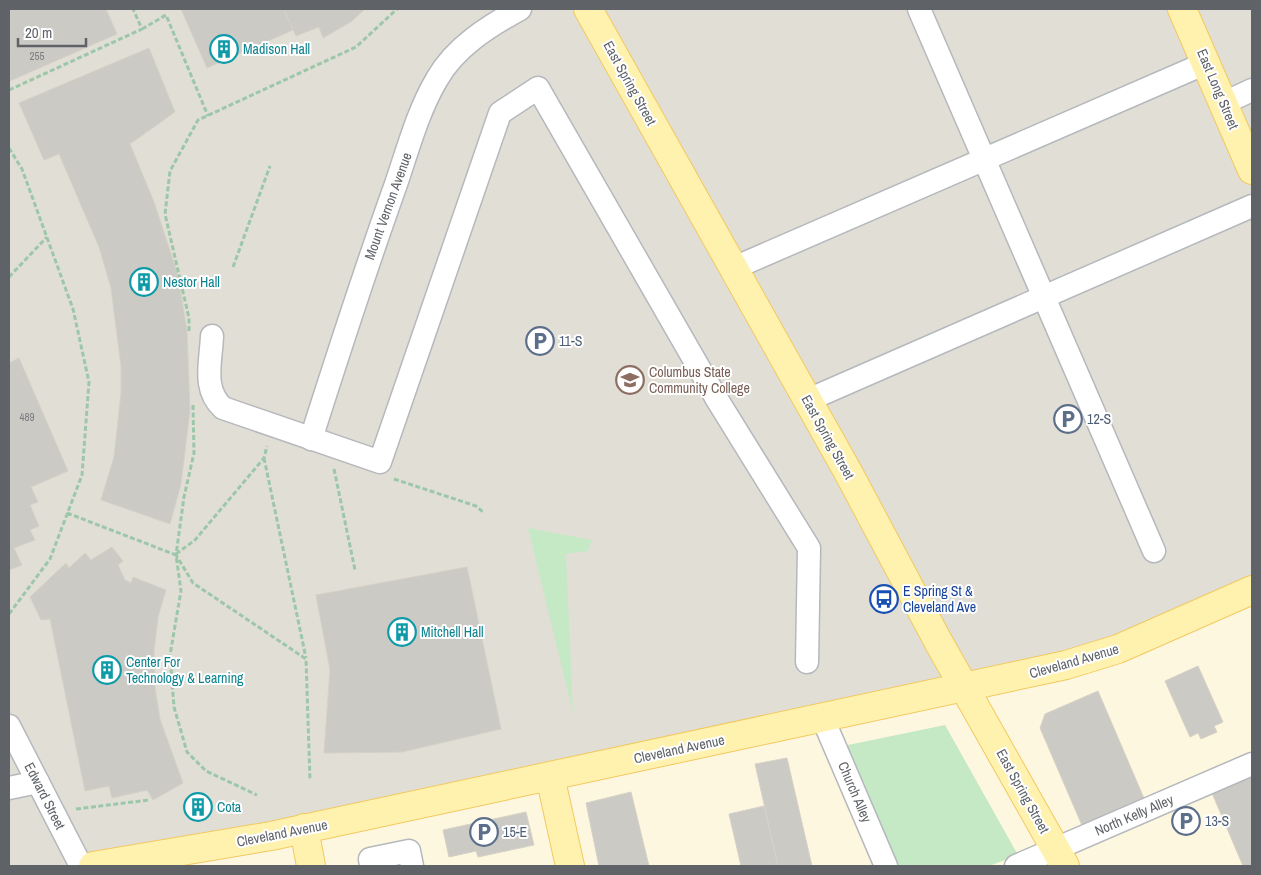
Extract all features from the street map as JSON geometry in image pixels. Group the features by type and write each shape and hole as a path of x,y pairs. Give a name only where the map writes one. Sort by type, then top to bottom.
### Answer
{"main road":[{"name":"East Spring Street","path":"588,9 808,400 1060,857"},
{"name":"East Long Street","path":"1182,9 1252,170"},
{"name":"Cleveland Avenue","path":"93,866 271,836 966,688 1092,658 1252,590"},
{"path":"550,776 570,866"},
{"path":"304,828 311,866"}],"street":[{"name":"Mount Vernon Avenue","path":"311,439 374,244 420,116 437,78 457,54 478,35 520,9"},
{"path":"919,9 1154,550"},
{"path":"734,268 1206,63"},
{"path":"212,336 209,382 214,399 223,408 380,462 500,114 538,88 718,401 809,548 808,662"},
{"path":"1224,103 1252,90"},
{"path":"808,400 1252,206"},
{"name":"Church Alley","path":"823,719 886,866"},
{"name":"Edward Street","path":"9,726 81,866"},
{"name":"North Kelly Alley","path":"1016,866 1060,857 1252,764"},
{"path":"9,788 38,782"},
{"path":"371,866 370,859 409,851 412,866"}],"path":[{"path":"133,9 142,29"},
{"path":"190,337 189,318 165,214 170,171 198,120 356,48 398,9"},
{"path":"9,90 142,29 166,15 208,116"},
{"path":"9,148 22,169 73,309 89,382 82,475 50,559 9,614"},
{"path":"233,267 270,166"},
{"path":"9,277 47,237"},
{"path":"192,404 194,453 184,497 176,555 181,591 170,655 174,707 187,752 206,772 257,795"},
{"path":"268,442 264,458 306,659 310,780"},
{"path":"176,555 195,540 264,458"},
{"path":"334,468 356,570"},
{"path":"386,476 476,506 484,513"},
{"path":"67,513 176,555 193,583 306,659"},
{"path":"68,810 149,800"}],"shaded area":[{"name":"Columbus State Community College","path":"9,9 1252,9 1252,590 1128,645 93,866 9,866"},
{"path":"1252,590 1252,866 93,866"}],"green space":[{"path":"528,528 592,540 588,551 566,554 573,713"},
{"path":"945,725 1018,855 989,866 897,866 843,746"}],"building":[{"path":"9,9 106,9 117,34 10,81"},
{"name":"Madison Hall","path":"181,9 284,9 293,30 207,68"},
{"path":"284,9 365,9 352,21 323,38 319,27 296,36"},
{"name":"Nestor Hall","path":"149,48 175,112 130,144 154,202 178,275 187,331 190,410 181,484 170,524 101,500 114,457 121,393 121,366 111,288 99,247 59,154 44,160 19,103"},
{"path":"19,358 68,471 31,487 38,502 30,505 39,526 30,530 35,540 14,548 22,565 9,570 9,363"},
{"name":"Center For Technology & Learning","path":"112,547 123,561 118,565 125,580 131,583 133,577 166,590 158,617 154,652 155,688 160,719 183,783 153,800 147,790 112,798 109,786 85,791 50,619 41,620 30,597 66,563 69,568 85,553 91,560"},
{"name":"Mitchell Hall","path":"467,567 501,729 402,752 324,753 330,670 316,595"},
{"path":"1198,666 1223,722 1214,726 1217,732 1201,739 1198,733 1190,737 1165,681"},
{"path":"1098,691 1146,803 1084,830 1040,728 1045,714"},
{"path":"787,758 812,866 778,866 755,764"},
{"path":"1252,777 1252,866 1243,866 1212,793"},
{"path":"631,792 649,866 599,866 586,803"},
{"name":"Cota","path":"212,801 213,807 185,813 184,806"},
{"path":"764,806 778,866 741,866 729,814"},
{"path":"526,812 534,845 478,857 476,851 449,857 443,830"}],"place":[{"name":"Madison Hall","path":"224,49"},
{"name":"Nestor Hall","path":"144,282"},
{"name":"11-S","path":"540,341"},
{"name":"Columbus State Community College","path":"630,380"},
{"name":"12-S","path":"1068,419"},
{"name":"E Spring St & Cleveland Ave","path":"884,599"},
{"name":"Mitchell Hall","path":"402,632"},
{"name":"Center For Technology & Learning","path":"107,670"},
{"name":"Cota","path":"198,807"},
{"name":"13-S","path":"1186,821"},
{"name":"15-E","path":"484,832"}]}
